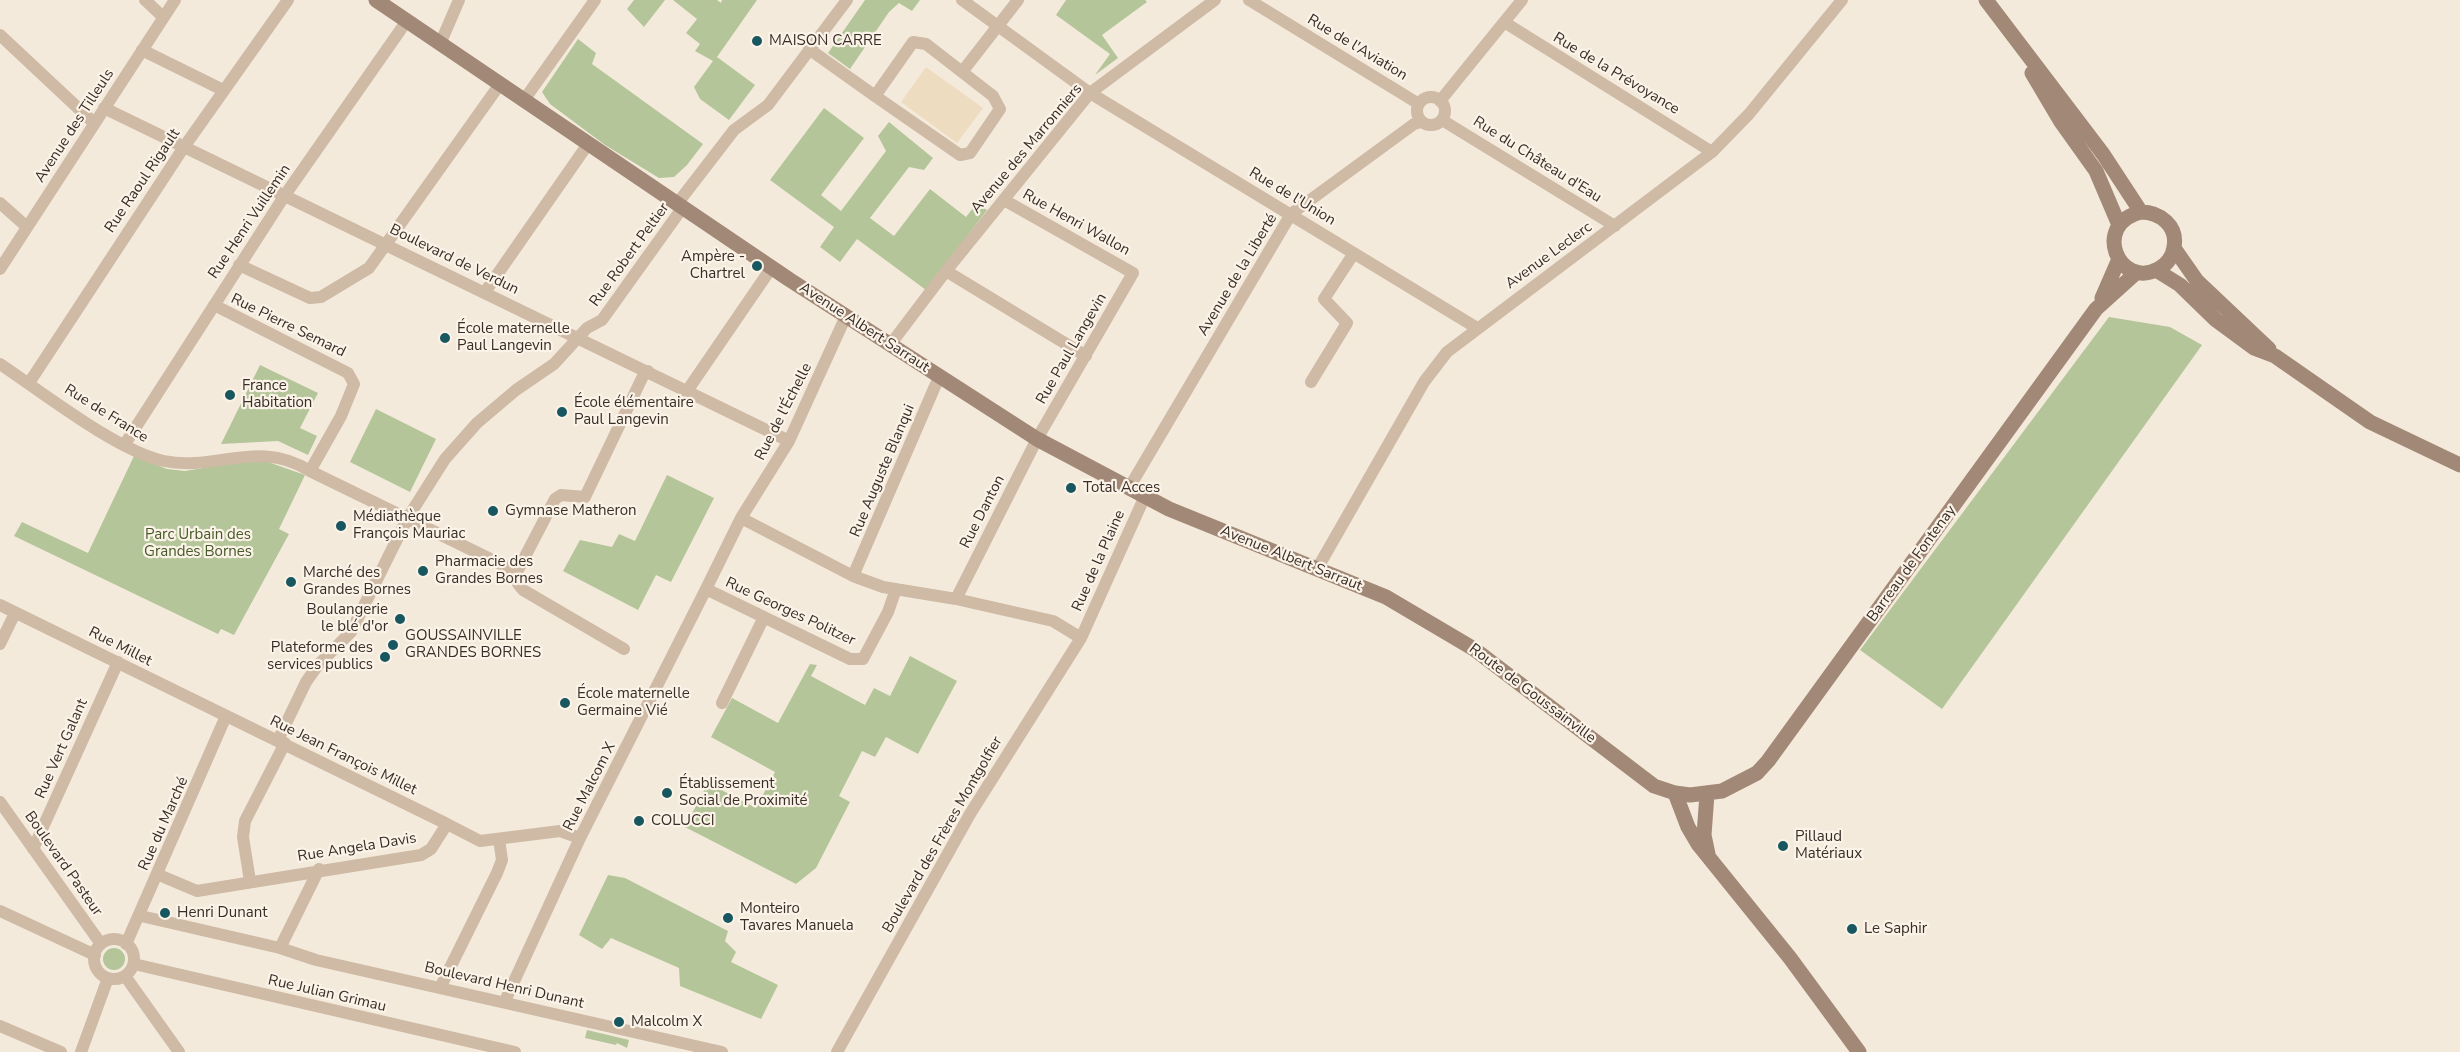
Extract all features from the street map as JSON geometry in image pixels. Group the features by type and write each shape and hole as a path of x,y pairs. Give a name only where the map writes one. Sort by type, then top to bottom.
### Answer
{"street":[{"path":"145,0 163,17"},
{"name":"Avenue des Tilleuls","path":"0,268 175,0"},
{"name":"Rue Raoul Rigault","path":"29,383 184,147 288,0"},
{"name":"Avenue Albert Sarraut","path":"376,0 680,206 939,378 1036,439 1169,509 1386,597"},
{"path":"440,44 459,0"},
{"path":"524,100 595,0"},
{"name":"Rue Robert Peltier","path":"281,741 306,682 318,665 351,632 407,519 445,459 477,423 516,390 554,364 587,328 602,320 725,140 734,130 768,105 847,0"},
{"name":"Rue de l'Union","path":"962,0 1090,93 1477,328"},
{"path":"963,72 1018,0"},
{"name":"Avenue des Marronniers","path":"890,345 1090,93 1215,0"},
{"name":"Rue de l'Aviation","path":"1249,0 1419,104"},
{"path":"1440,101 1522,0"},
{"name":"Avenue Leclerc","path":"1317,569 1424,382 1447,352 1712,152 1749,114 1842,0"},
{"path":"1986,0 2103,154 2141,212"},
{"path":"1986,0 2061,122 2096,171 2119,225"},
{"name":"Rue Henri Vuillemin","path":"125,444 285,195 406,22"},
{"name":"Rue de la Prévoyance","path":"1504,22 1712,152"},
{"path":"0,35 94,123"},
{"path":"809,49 875,96 960,155 970,153 1000,109 993,96 963,72 926,44 913,42 875,96"},
{"path":"142,50 224,90"},
{"path":"239,265 310,298 321,297 369,268 500,84"},
{"path":"1432,97 1440,101 1445,112 1442,120 1430,126 1422,122 1417,115 1419,104 1432,97"},
{"name":"Boulevard de Verdun","path":"104,108 387,243 789,441"},
{"name":"Rue du Château d'Eau","path":"1442,120 1615,226"},
{"name":"Avenue de la Liberté","path":"1130,488 1291,214 1414,124 1422,122"},
{"path":"485,292 588,144"},
{"name":"Rue Henri Wallon","path":"1004,200 1133,273"},
{"path":"0,203 27,227"},
{"path":"2141,212 2164,219 2173,232 2174,248 2168,261 2156,270 2137,272 2118,259 2113,242 2119,225 2128,216 2141,212"},
{"path":"2174,248 2197,281 2275,356 2370,422 2460,465"},
{"path":"1311,382 1347,323 1324,299 1354,253"},
{"name":"Barreau de Fontenay","path":"2097,309 2118,259"},
{"path":"687,391 772,267"},
{"path":"2156,270 2180,285 2216,320 2253,348 2275,356"},
{"path":"946,272 1086,356"},
{"name":"Barreau de Fontenay","path":"1707,794 1722,791 1748,778 1781,745 2097,309 2137,272"},
{"name":"Rue Paul Langevin","path":"1036,439 1133,273"},
{"name":"Rue Pierre Semard","path":"214,305 348,372 354,384 341,416 310,471"},
{"name":"Rue de l'Échelle","path":"741,518 789,441 846,316"},
{"name":"Rue de France","path":"0,364 141,454 182,463 255,454 296,462 310,471"},
{"path":"624,649 523,590 518,584 518,572 555,499 561,495 585,497 643,376 648,371"},
{"name":"Rue Auguste Blanqui","path":"854,576 939,378"},
{"name":"Rue Danton","path":"957,599 1036,439"},
{"path":"310,471 518,572"},
{"name":"Rue de la Plaine","path":"1081,638 1145,496"},
{"path":"741,518 854,576 896,589 957,599 1053,621 1081,638"},
{"name":"Rue Georges Politzer","path":"741,518 706,589 850,659 863,659 888,612 896,589"},
{"name":"Rue Malcom X","path":"505,1001 580,838 706,589"},
{"name":"Route de Goussainville","path":"1386,597 1474,649 1642,778 1675,793 1707,794"},
{"name":"Rue Millet","path":"0,605 226,716"},
{"path":"0,644 15,613"},
{"path":"722,703 764,617"},
{"name":"Boulevard des Frères Montgolfier","path":"837,1052 974,807 1081,638"},
{"name":"Rue Vert Galant","path":"33,849 118,662"},
{"name":"Rue Jean François Millet","path":"226,716 447,824"},
{"name":"Rue du Marché","path":"126,944 159,875 226,716"},
{"path":"250,881 243,837 245,821 281,741"},
{"path":"1675,793 1692,836 1790,958 1859,1052"},
{"path":"1707,794 1704,835 1709,857"},
{"name":"Boulevard Pasteur","path":"0,802 98,950"},
{"path":"447,824 480,841 560,831 580,838"},
{"name":"Rue Angela Davis","path":"159,875 197,891 319,869 422,855 431,849 447,824"},
{"path":"441,986 497,873 502,860 499,839"},
{"path":"280,948 319,869"},
{"path":"0,910 98,950"},
{"name":"Boulevard Henri Dunant","path":"141,916 280,948 316,960 441,986 722,1052"},
{"path":"114,939 126,944 133,953 134,964 125,976 108,978 99,972 98,950 114,939"},
{"name":"Rue Julian Grimau","path":"134,964 496,1050 515,1052"},
{"path":"125,976 179,1052"},
{"path":"81,1052 108,978"},
{"path":"0,1026 61,1052"}],"green space":[{"path":"634,0 665,0 644,27 627,9"},
{"path":"673,0 717,0 721,3 722,0 757,0 717,57 755,85 729,120 700,99 694,87 713,61 695,51 700,44 686,33 697,19"},
{"path":"865,0 920,0 912,11 899,3 889,12 850,69 828,53"},
{"path":"1066,0 1145,0 1147,2 1102,35 1118,58 1095,75 1110,54 1056,15"},
{"path":"578,39 596,53 592,64 703,144 687,165 674,177 659,178 605,145 550,104 542,92"},
{"path":"824,108 864,138 821,195 841,211 886,151 878,136 889,122 933,158 924,170 909,167 870,218 894,236 930,189 966,217 977,203 987,210 926,290 857,239 840,262 820,247 834,227 770,180"},
{"path":"2109,317 2170,327 2202,345 1942,709 1860,650"},
{"path":"260,365 318,393 300,428 317,436 308,455 278,441 221,444"},
{"path":"376,409 436,439 410,492 350,462"},
{"name":"Parc Urbain des Grandes Bornes","path":"134,456 167,469 185,471 239,462 268,462 305,475 279,529 289,534 234,635 221,629 218,634 14,536 22,522 88,553"},
{"path":"667,475 714,498 671,582 656,575 638,610 563,571 580,540 612,547 619,534 635,541"},
{"path":"910,656 957,681 918,754 886,737 875,757 862,751 839,796 850,802 816,868 796,884 685,827 708,783 756,808 775,772 711,737 732,698 778,723 810,664 817,665 811,676 865,705 874,688 890,696"},
{"path":"608,875 625,878 728,931 725,941 736,952 731,962 778,985 761,1019 680,986 679,968 611,938 602,949 579,935"},
{"path":"114,948 122,951 125,959 122,967 114,970 106,967 103,959 106,951"},
{"path":"587,1030 629,1040 627,1048 617,1043 616,1045 585,1038"}],"shaded area":[{"path":"926,67 983,108 957,143 901,102"}],"place":[{"name":"MAISON CARRE","path":"757,41"},
{"name":"Ampère - Chartrel","path":"757,266"},
{"name":"École maternelle Paul Langevin","path":"445,338"},
{"name":"France Habitation","path":"230,395"},
{"name":"École élémentaire Paul Langevin","path":"562,412"},
{"name":"Total Acces","path":"1071,488"},
{"name":"Gymnase Matheron","path":"493,511"},
{"name":"Médiathèque François Mauriac","path":"341,526"},
{"name":"Pharmacie des Grandes Bornes","path":"423,571"},
{"name":"Marché des Grandes Bornes","path":"291,582"},
{"name":"Boulangerie le blé d'or","path":"400,619"},
{"name":"GOUSSAINVILLE GRANDES BORNES","path":"393,645"},
{"name":"Plateforme des services publics","path":"385,657"},
{"name":"École maternelle Germaine Vié","path":"565,703"},
{"name":"Établissement Social de Proximité","path":"667,793"},
{"name":"COLUCCI","path":"639,821"},
{"name":"Pillaud Matériaux","path":"1783,846"},
{"name":"Henri Dunant","path":"165,913"},
{"name":"Monteiro Tavares Manuela","path":"728,918"},
{"name":"Le Saphir","path":"1852,929"},
{"name":"Malcolm X","path":"619,1022"}]}
